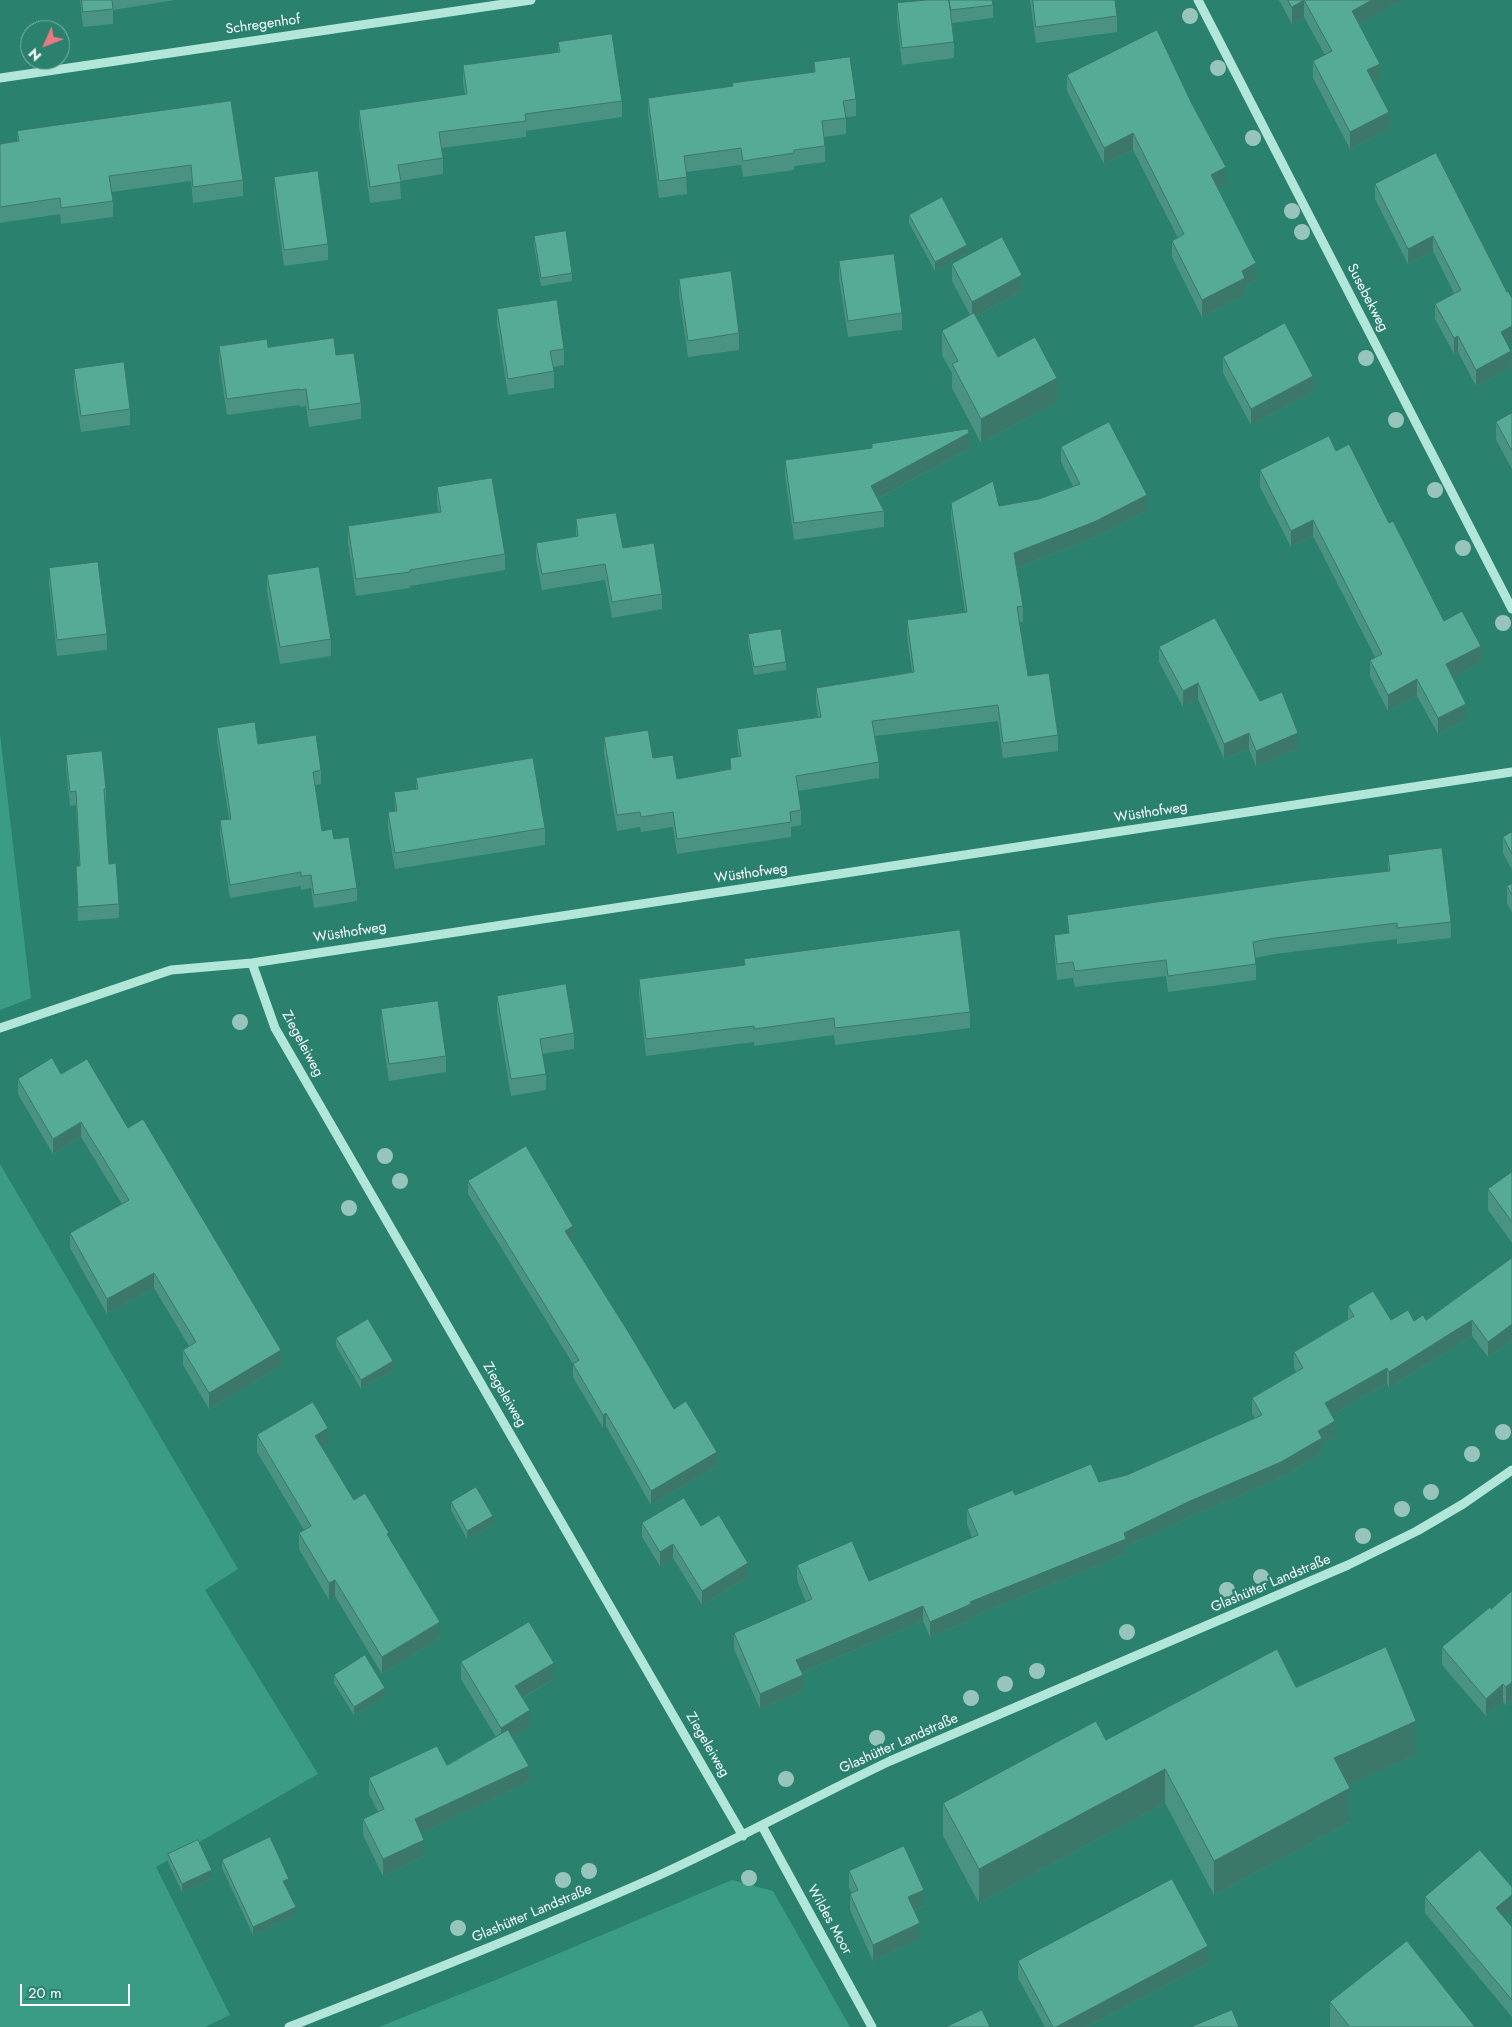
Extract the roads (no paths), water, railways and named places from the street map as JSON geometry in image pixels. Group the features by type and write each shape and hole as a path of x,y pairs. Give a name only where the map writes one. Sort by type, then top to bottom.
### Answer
{"street":[{"name":"Schregenhof","path":"0,78 531,0"},
{"name":"Susebekweg","path":"1198,0 1512,609"},
{"name":"Wüsthofweg","path":"0,1028 171,970 252,963 1512,772"},
{"name":"Ziegeleiweg","path":"252,963 275,1028 743,1836"},
{"name":"Glashütter Landstraße","path":"289,2027 498,1944 653,1878 743,1836 890,1761 1348,1565 1417,1531 1462,1504 1512,1470"},
{"name":"Wildes Moor","path":"762,1826 872,2027"}]}
